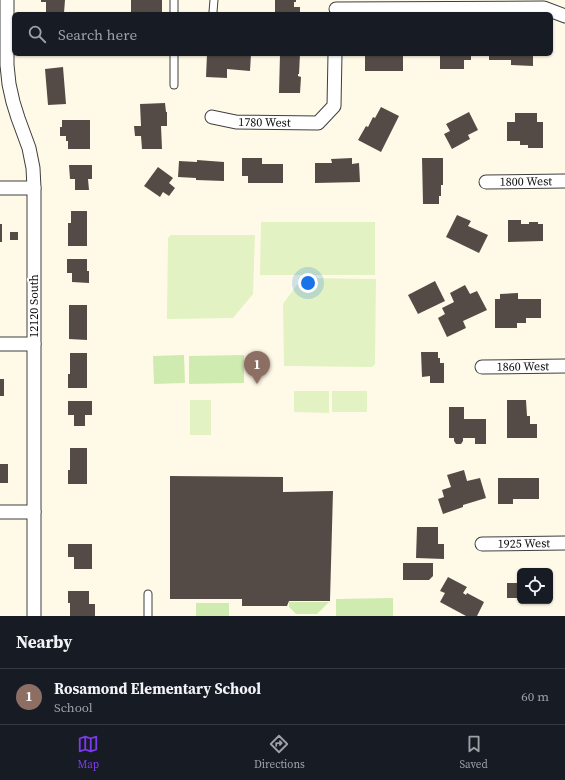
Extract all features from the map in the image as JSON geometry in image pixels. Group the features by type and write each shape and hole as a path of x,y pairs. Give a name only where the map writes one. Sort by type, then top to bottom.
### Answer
{"street":[{"name":"12120 South","path":"7,0 7,65 9,84 13,102 29,148 33,168 34,188 34,616"},
{"path":"336,8 544,8 565,16"},
{"name":"1780 West","path":"212,117 236,122 318,123 334,106 335,56"},
{"name":"1800 West","path":"486,182 565,181"},
{"path":"0,188 34,188"},
{"path":"0,344 34,344"},
{"name":"1860 West","path":"482,367 565,366"},
{"path":"0,512 34,512"},
{"name":"1925 West","path":"482,544 565,543"}],"lane":[{"path":"174,0 174,12"},
{"path":"214,0 214,12"},
{"path":"174,56 174,85"},
{"path":"148,594 148,616"}],"green space":[{"path":"261,222 375,222 375,275 260,275"},
{"path":"171,235 255,235 253,294 233,318 167,319 168,238"},
{"path":"302,278 376,279 375,364 372,367 284,366 283,304"},
{"path":"184,355 185,383 154,384 153,356"},
{"path":"244,355 244,383 189,384 189,356"},
{"path":"294,391 329,391 329,413 294,412"},
{"path":"332,391 367,391 367,412 332,412"},
{"path":"190,400 211,400 211,435 190,435"},
{"path":"393,598 393,616 336,616 336,599"},
{"path":"289,602 329,602 317,614 296,614 289,607"},
{"path":"196,603 229,603 229,616 196,616"}],"building":[{"path":"41,0 65,0 64,12 46,12 46,2 41,2"},
{"path":"131,0 162,0 162,12 131,12"},
{"path":"275,0 296,0 296,2 294,2 294,7 300,7 300,12 275,12"},
{"path":"207,56 251,56 250,71 227,69 227,78 206,77"},
{"path":"280,56 300,56 298,76 301,77 300,93 279,93"},
{"path":"365,56 403,56 403,71 365,71"},
{"path":"440,56 471,56 471,60 464,60 464,69 440,69"},
{"path":"489,56 533,56 533,66 511,65 511,60 489,60"},
{"path":"63,67 66,104 48,105 45,69"},
{"path":"165,103 167,112 167,126 161,126 162,149 142,149 141,136 135,136 134,126 141,126 140,104"},
{"path":"381,107 399,116 381,152 358,140 366,126 368,127 373,117 375,118"},
{"path":"469,112 478,130 468,135 470,139 452,149 444,134 450,131 446,124"},
{"path":"515,113 537,113 537,122 543,122 543,148 528,148 528,145 520,145 520,141 507,141 507,122 515,122"},
{"path":"62,120 90,120 90,149 68,149 68,141 66,141 66,136 60,136"},
{"path":"242,158 262,158 262,164 283,164 283,183 248,183 248,176 242,176"},
{"path":"352,158 352,164 359,163 360,182 315,183 315,163 332,163 331,159"},
{"path":"422,158 443,158 443,185 441,185 439,204 423,204"},
{"path":"197,160 224,162 224,181 196,180 196,178 178,177 179,161 197,162"},
{"path":"69,165 92,165 92,179 88,179 89,190 75,190 75,179 70,179"},
{"path":"158,167 173,178 169,183 175,188 169,196 163,192 160,197 144,186"},
{"path":"71,211 87,211 87,246 68,246 68,223 71,223"},
{"path":"457,215 471,221 468,226 488,235 479,253 446,237"},
{"path":"508,220 521,220 521,224 538,222 538,224 543,224 543,241 508,242"},
{"path":"0,224 2,224 2,242 0,242"},
{"path":"10,232 18,232 18,240 10,240"},
{"path":"67,259 87,259 89,283 72,282 72,273 67,273"},
{"path":"435,281 445,301 418,314 408,295"},
{"path":"465,285 470,294 477,291 487,310 463,321 466,328 447,337 438,318 445,314 442,308 454,302 450,293"},
{"path":"518,293 518,299 541,299 541,318 526,318 526,323 517,323 517,328 495,328 495,299 500,299 500,294"},
{"path":"69,305 87,305 87,340 69,339"},
{"path":"421,352 438,352 440,363 444,363 444,383 430,383 430,376 422,377"},
{"path":"70,353 87,353 87,388 68,388"},
{"path":"0,379 4,379 4,396 0,396"},
{"path":"507,400 526,400 527,416 530,416 530,424 537,424 537,438 507,438"},
{"path":"68,401 92,401 92,415 85,415 85,426 74,426 74,415 68,415"},
{"path":"449,407 464,407 464,419 486,419 486,444 475,444 475,438 463,438 461,444 456,444 454,438 449,438"},
{"path":"70,448 87,448 87,484 68,484 68,470 70,470"},
{"path":"0,464 8,464 8,483 0,483"},
{"path":"464,470 467,481 480,478 486,498 463,505 463,507 443,514 438,499 444,497 442,490 451,487 447,475"},
{"path":"170,476 283,477 283,492 333,491 330,601 289,601 287,606 242,606 242,599 170,599"},
{"path":"498,478 539,478 539,499 513,499 513,504 498,504"},
{"path":"417,527 438,527 438,544 444,544 444,559 416,558"},
{"path":"68,544 92,544 92,569 74,569 74,557 68,557"},
{"path":"403,563 433,563 433,576 429,580 403,580"},
{"path":"448,577 467,587 463,593 466,595 467,593 484,602 477,616 466,616 440,602 445,593 440,591"},
{"path":"507,583 517,583 517,598 507,598"},
{"path":"68,591 89,591 89,604 95,604 95,616 70,616"}],"place":[{"name":"Rosamond Elementary School","path":"257,384"}]}
